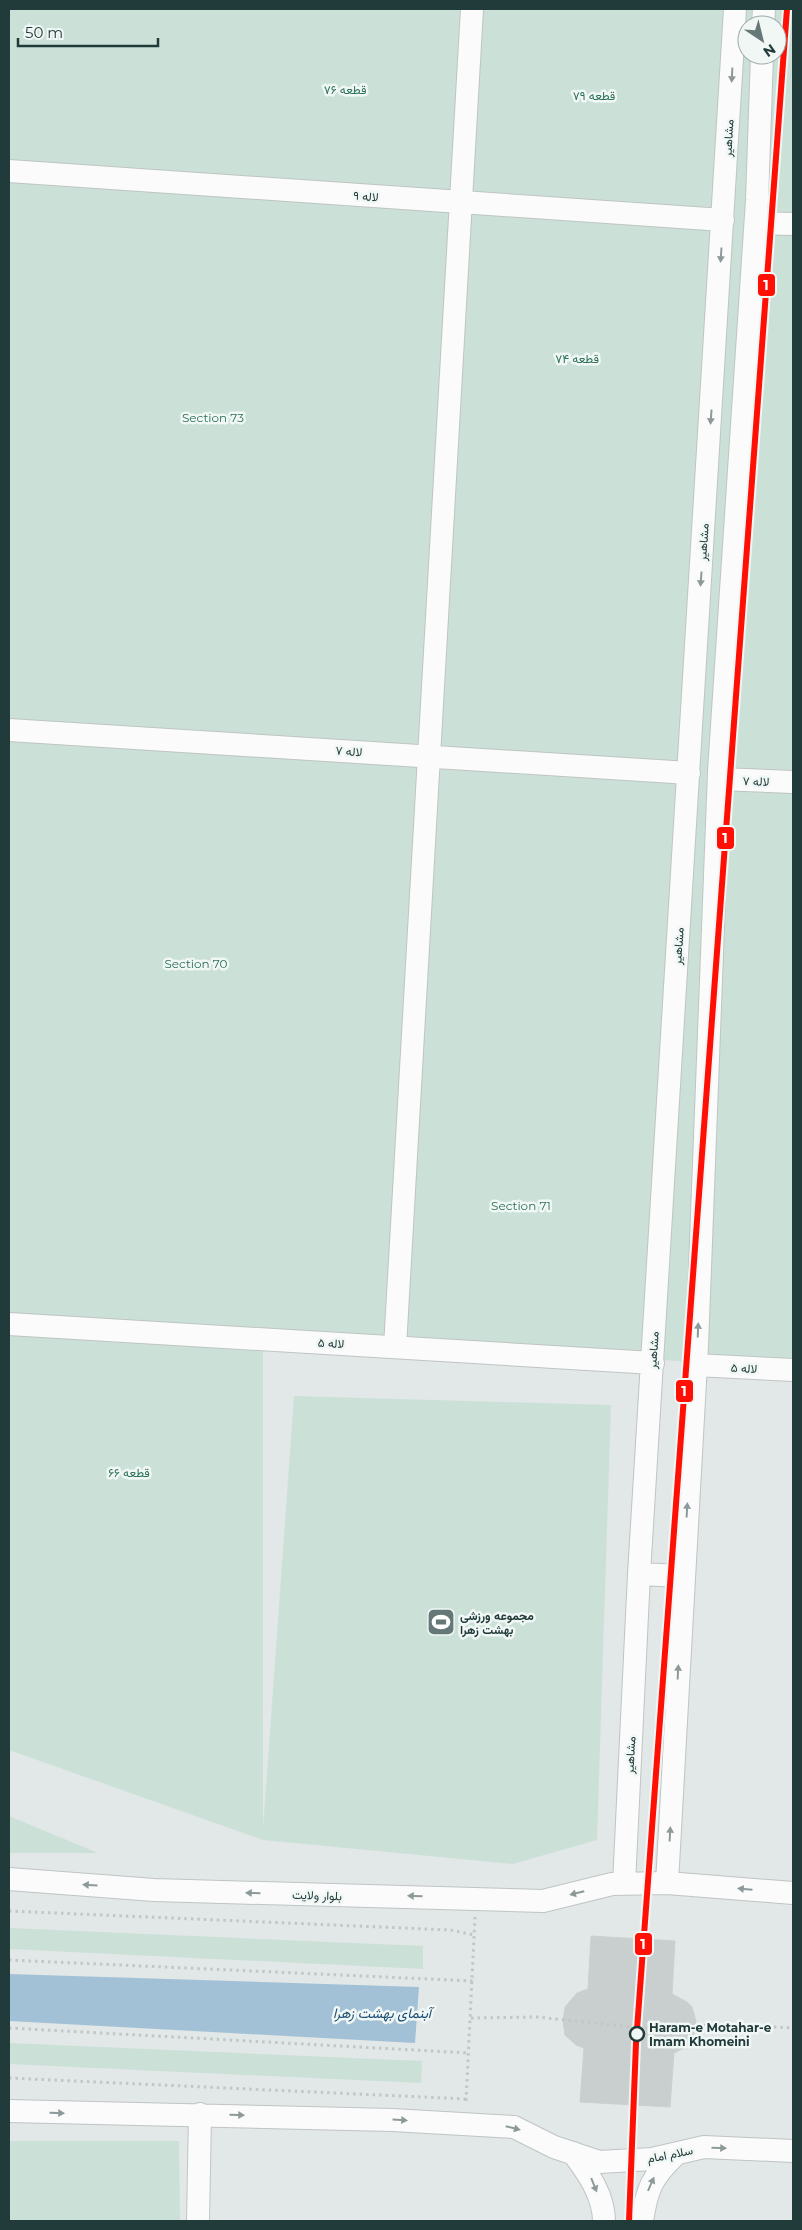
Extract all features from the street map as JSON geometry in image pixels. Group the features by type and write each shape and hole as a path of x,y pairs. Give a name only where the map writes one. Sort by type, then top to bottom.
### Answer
{"street":[{"path":"395,1347 472,9"},
{"name":"مشاهیر","path":"624,1884 639,1574 735,9"},
{"path":"667,1883 695,1365 719,779 756,223 762,65"},
{"name":"لاله ۹","path":"9,171 723,220"},
{"path":"756,223 793,224"},
{"name":"لاله ۷","path":"9,730 689,774"},
{"name":"لاله ۷","path":"719,779 793,782"},
{"name":"لاله ۵","path":"9,1324 653,1363"},
{"name":"لاله ۵","path":"695,1365 793,1370"},
{"path":"639,1574 683,1576"},
{"name":"بلوار ولایت","path":"9,1878 154,1890 543,1900 612,1884 624,1884"},
{"path":"624,1884 667,1883 793,1893"},
{"path":"9,2112 200,2114 464,2124"},
{"path":"198,2221 200,2114"},
{"name":"سلام امام","path":"464,2124 514,2126 554,2147 599,2162 652,2159 704,2148 793,2151"},
{"path":"573,2153 590,2176 604,2211 604,2221"},
{"path":"642,2221 648,2189 657,2172 676,2154"}],"path":[{"path":"464,2124 476,1898"},
{"path":"9,1911 450,1930 475,1935"},
{"path":"9,1960 473,1980"},
{"path":"471,2018 537,2017 632,2027 695,2031 707,2024 793,2028"},
{"path":"9,2028 469,2053"},
{"path":"9,2078 466,2099"}],"green space":[{"path":"9,9 793,9 793,1367 263,1339 263,1829 294,1396 611,1405 597,1840 513,1864 263,1840 9,1750"},
{"path":"9,1816 98,1853 9,1853"},
{"path":"9,1928 423,1946 423,1969 9,1949"},
{"path":"9,2043 422,2061 421,2083 9,2064"},
{"path":"9,2141 179,2141 180,2221 9,2221"}],"water":[{"name":"آبنمای بهشت زهرا","path":"9,1974 419,1987 415,2043 9,2021"}],"building":[{"path":"591,1936 675,1941 672,1994 692,2007 696,2021 693,2038 686,2047 674,2053 670,2107 580,2102 584,2048 576,2045 565,2035 563,2021 565,2007 577,1993 588,1989"}],"transit line":[{"name":"1","path":"629,2221 636,2043 787,9"}],"place":[{"name":"مجموعه ورزشی بهشت زهرا","path":"441,1622"},
{"name":"Haram-e Motahar-e Imam Khomeini","path":"637,2034"}],"park label":[{"name":"قطعه ۷۶","path":"345,89"},
{"name":"قطعه ۷۹","path":"594,95"},
{"name":"قطعه ۷۴","path":"577,358"},
{"name":"Section 73","path":"213,417"},
{"name":"Section 70","path":"196,963"},
{"name":"Section 71","path":"521,1205"},
{"name":"قطعه ۶۶","path":"129,1472"}]}
